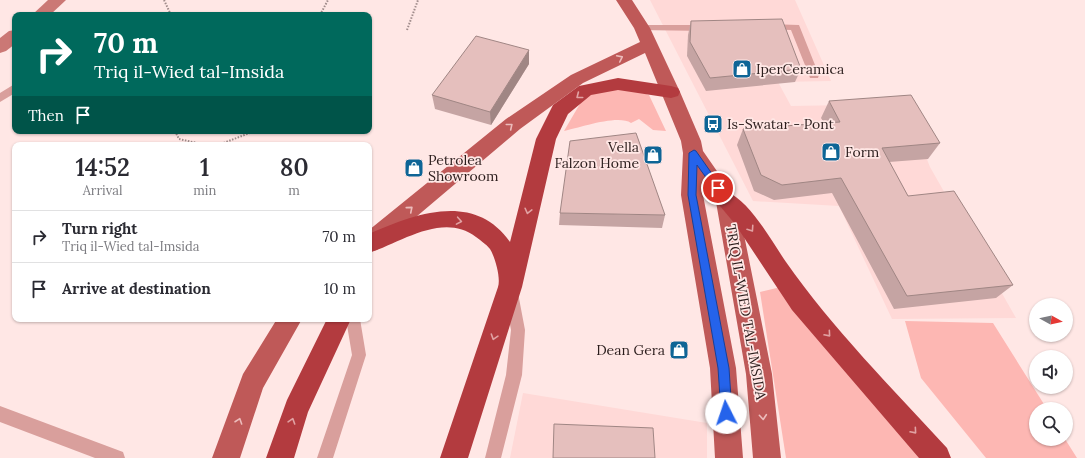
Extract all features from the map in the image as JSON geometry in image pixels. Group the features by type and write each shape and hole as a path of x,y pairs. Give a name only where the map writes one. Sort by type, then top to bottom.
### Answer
{"highway":[{"path":"454,458 510,286 546,139 560,110 586,90 618,84 671,92"},
{"path":"726,200 743,218 800,302 937,458"},
{"path":"372,243 403,229 434,220 458,219 476,225 495,239 507,257 510,286"},
{"path":"280,458 296,409 338,322"}],"main road":[{"path":"44,12 58,0"},
{"name":"TRIQ IL-WIED TAL-IMSIDA","path":"624,0 645,36 671,92 691,141 694,153 692,195 723,368 729,458"},
{"path":"372,242 520,119 577,79 645,36"},
{"path":"0,47 12,37"},
{"name":"TRIQ IL-WIED TAL-IMSIDA","path":"694,153 726,200 759,374 767,458"},
{"path":"226,458 252,382 288,322"}],"lane":[{"path":"757,27 796,27 814,75"},
{"path":"645,36 718,28"},
{"path":"0,98 12,90"},
{"path":"493,458 514,375 516,360 518,330 510,286"},
{"path":"325,458 359,355 354,322"},
{"path":"0,414 117,458"}],"path":[{"path":"164,0 170,12"},
{"path":"322,12 328,0"},
{"path":"407,30 418,0"},
{"path":"176,134 179,139 192,142"},
{"path":"226,142 247,134"}],"shaded area":[{"path":"650,0 795,0 831,81 778,82 791,106 905,104 930,167 1016,318 892,319 839,206 753,201"},
{"path":"625,87 649,95 666,131 653,130 639,119 631,123 617,120 608,121 564,131 581,102 597,90"},
{"path":"781,287 924,458 786,458 760,292"},
{"path":"905,321 993,323 1029,380 1029,394 1038,394 1043,402 1029,402 1029,446 1069,446 1077,458 986,458 921,378"},
{"path":"523,393 707,423 707,458 510,458"}],"building":[{"name":"IperCeramica","path":"782,19 801,69 710,78 690,42 691,21"},
{"path":"476,36 529,50 490,112 432,95"},
{"path":"911,95 940,143 882,148 908,196 954,191 1013,285 907,296 841,178 782,185 761,175 743,129 840,122 829,101"},
{"path":"636,133 665,215 560,213 570,141"},
{"path":"554,424 653,428 655,458 553,458"}],"place":[{"name":"IperCeramica","path":"742,69"},
{"name":"Is-Swatar - Pont","path":"713,124"},
{"name":"Form","path":"831,152"},
{"name":"Vella Falzon Home","path":"653,155"},
{"name":"Petrolea Showroom","path":"414,168"},
{"name":"Dean Gera","path":"679,350"}],"route":[{"path":"718,188 694,153 692,195 723,368 726,413"}]}
